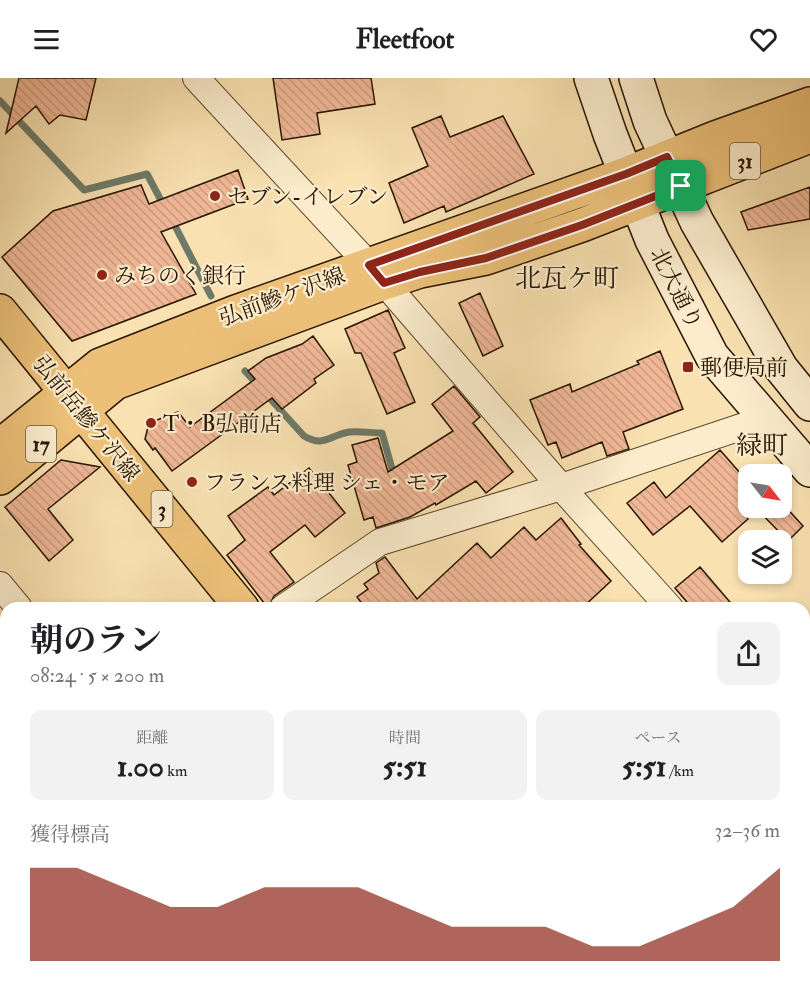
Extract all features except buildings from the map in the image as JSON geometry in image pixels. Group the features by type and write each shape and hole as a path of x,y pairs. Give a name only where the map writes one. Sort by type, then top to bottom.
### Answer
{"main road":[{"name":"弘前鰺ケ沢線","path":"632,188 667,157 810,104"},
{"name":"弘前鰺ケ沢線","path":"74,401 100,365 233,313 376,274 632,188 681,186 810,136"},
{"name":"弘前岳鰺ケ沢線","path":"0,311 237,602"},
{"name":"17","path":"0,446 74,401"},
{"name":"17","path":"0,478 74,401"}],"street":[{"path":"196,78 376,274 561,487 665,602"},
{"name":"北大通り","path":"591,78 610,134 652,240 712,356 810,470"},
{"path":"636,78 650,121 697,222 781,368 810,404"},
{"path":"292,602 380,542 561,487 765,420"},
{"path":"0,585 14,602"}],"waterway":[{"path":"0,101 84,190 147,174 165,208"},
{"path":"172,220 211,296"},
{"path":"245,371 304,436 322,441 349,432 382,433 394,476"}],"place":[{"name":"セブン-イレブン","path":"215,196"},
{"name":"みちのく銀行","path":"102,275"},
{"name":"郵便局前","path":"688,367"},
{"name":"T・B弘前店","path":"151,423"},
{"name":"フランス料理 シェ・モア","path":"192,482"}],"district":[{"name":"北瓦ケ町","path":"567,278"},
{"name":"緑町","path":"762,445"}],"route":[{"path":"667,157 681,186 582,225 486,258 420,272 384,283 369,265 626,174 667,157"}]}
